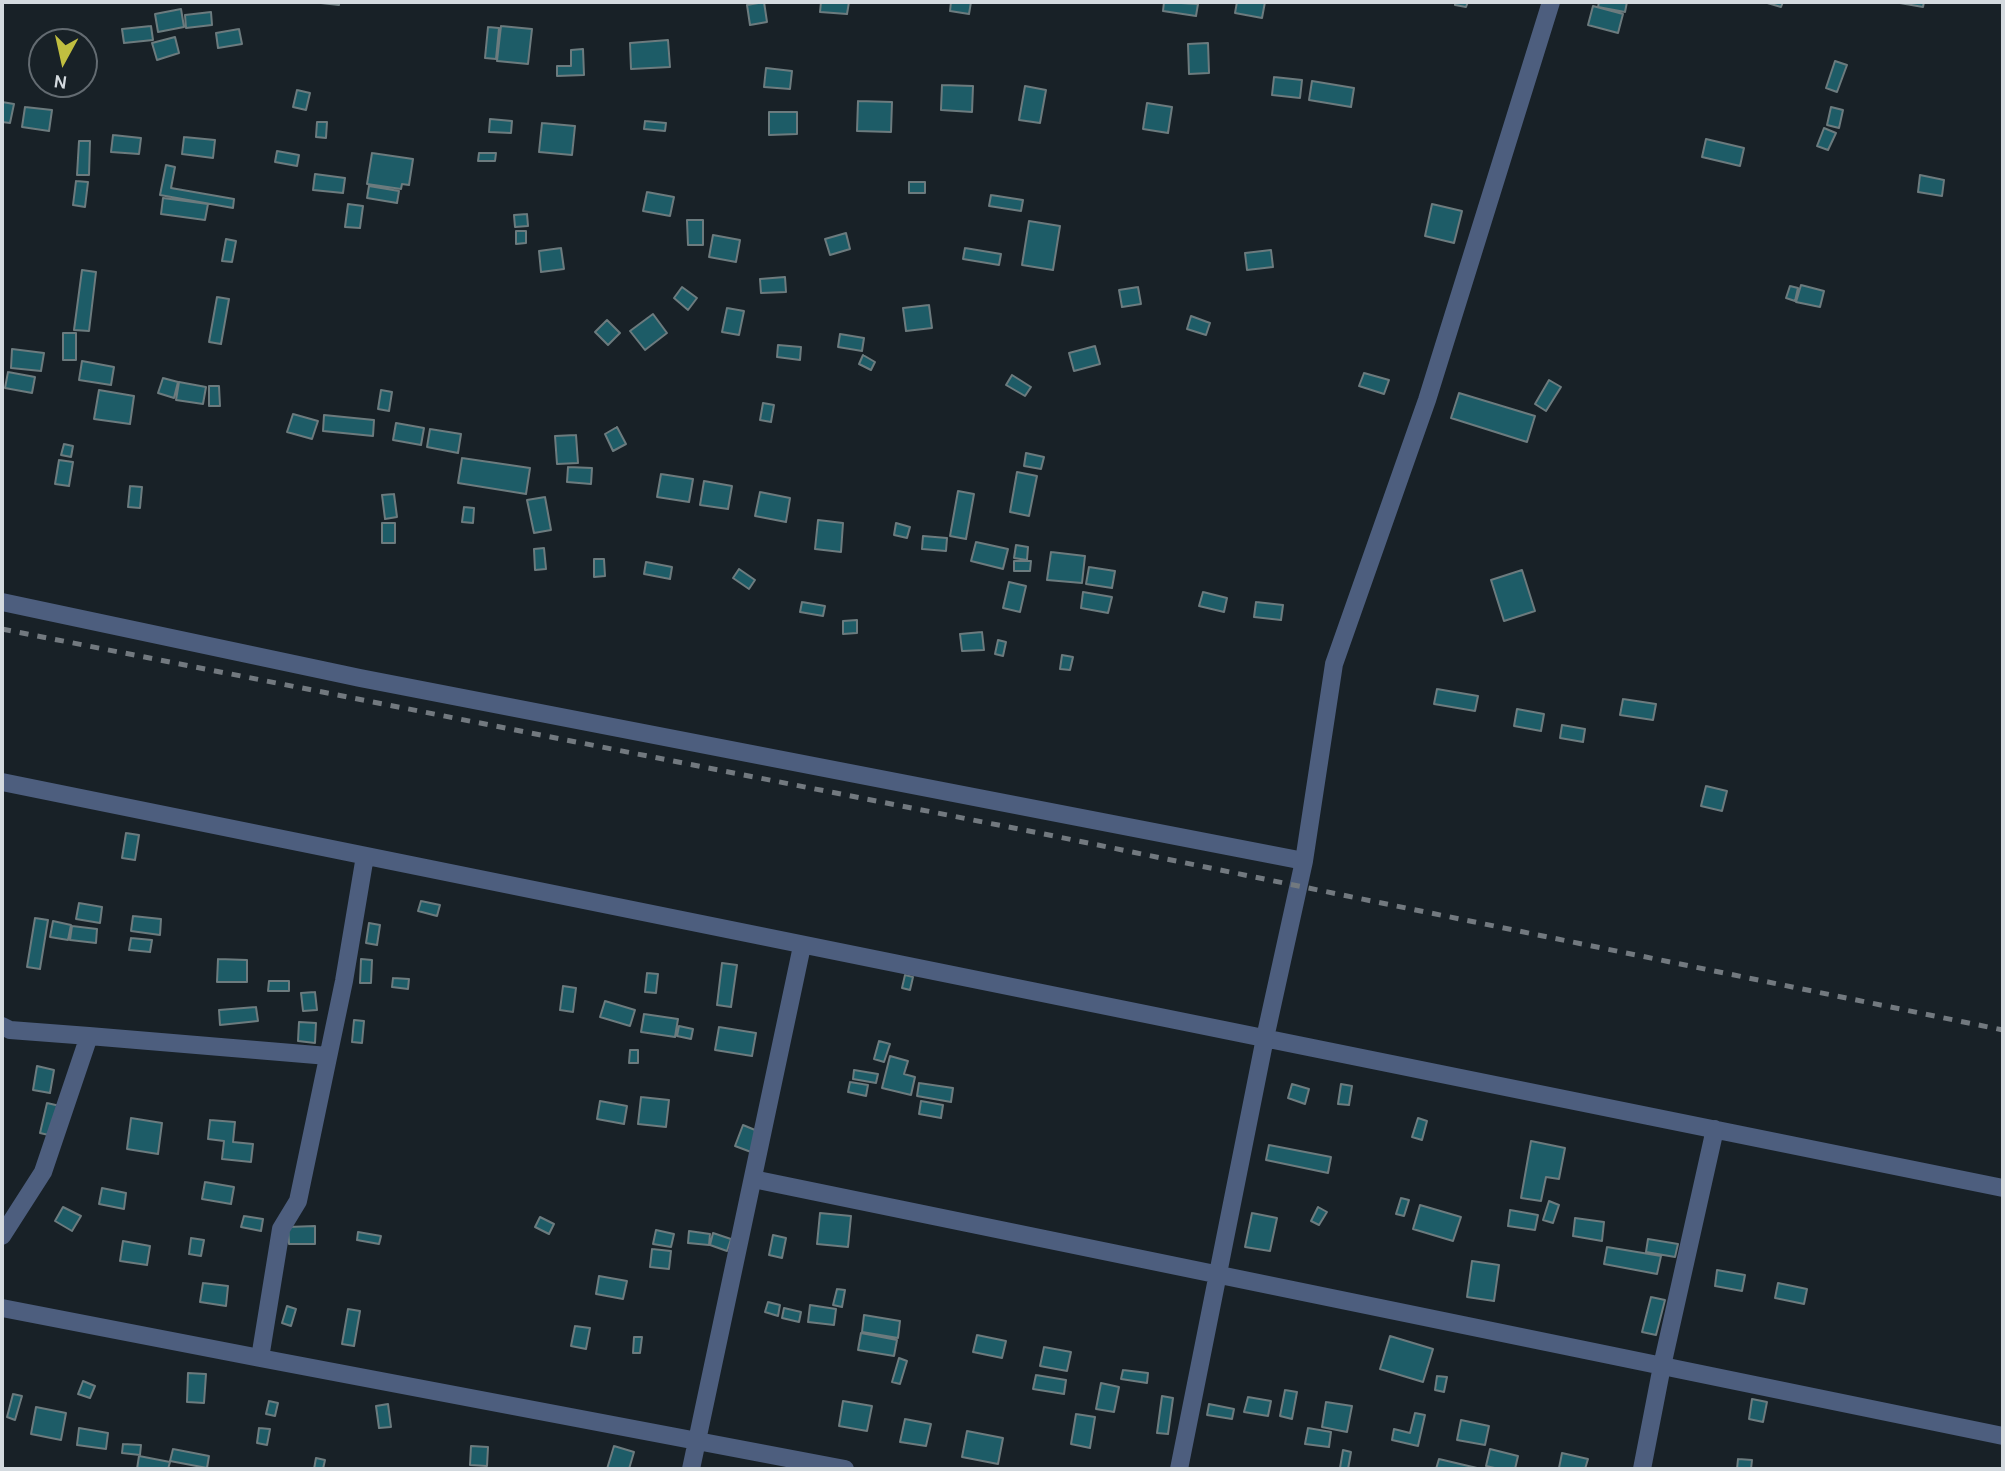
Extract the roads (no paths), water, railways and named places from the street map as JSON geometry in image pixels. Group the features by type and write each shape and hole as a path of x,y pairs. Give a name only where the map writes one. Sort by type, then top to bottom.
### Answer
{"street":[{"path":"1179,1469 1216,1275 1304,862 1334,664 1427,400 1551,2"},
{"path":"2,601 360,678 1304,862"},
{"path":"2,782 2003,1188"},
{"path":"260,1358 281,1229 298,1201 365,856"},
{"path":"691,1469 802,946"},
{"path":"2,1026 10,1030 328,1056"},
{"path":"2,1236 43,1172 89,1036"},
{"path":"1642,1469 1715,1129"},
{"path":"753,1179 2003,1436"},
{"path":"2,1308 845,1469"}],"railway":[{"path":"2,629 1044,834 2003,1030"}]}
